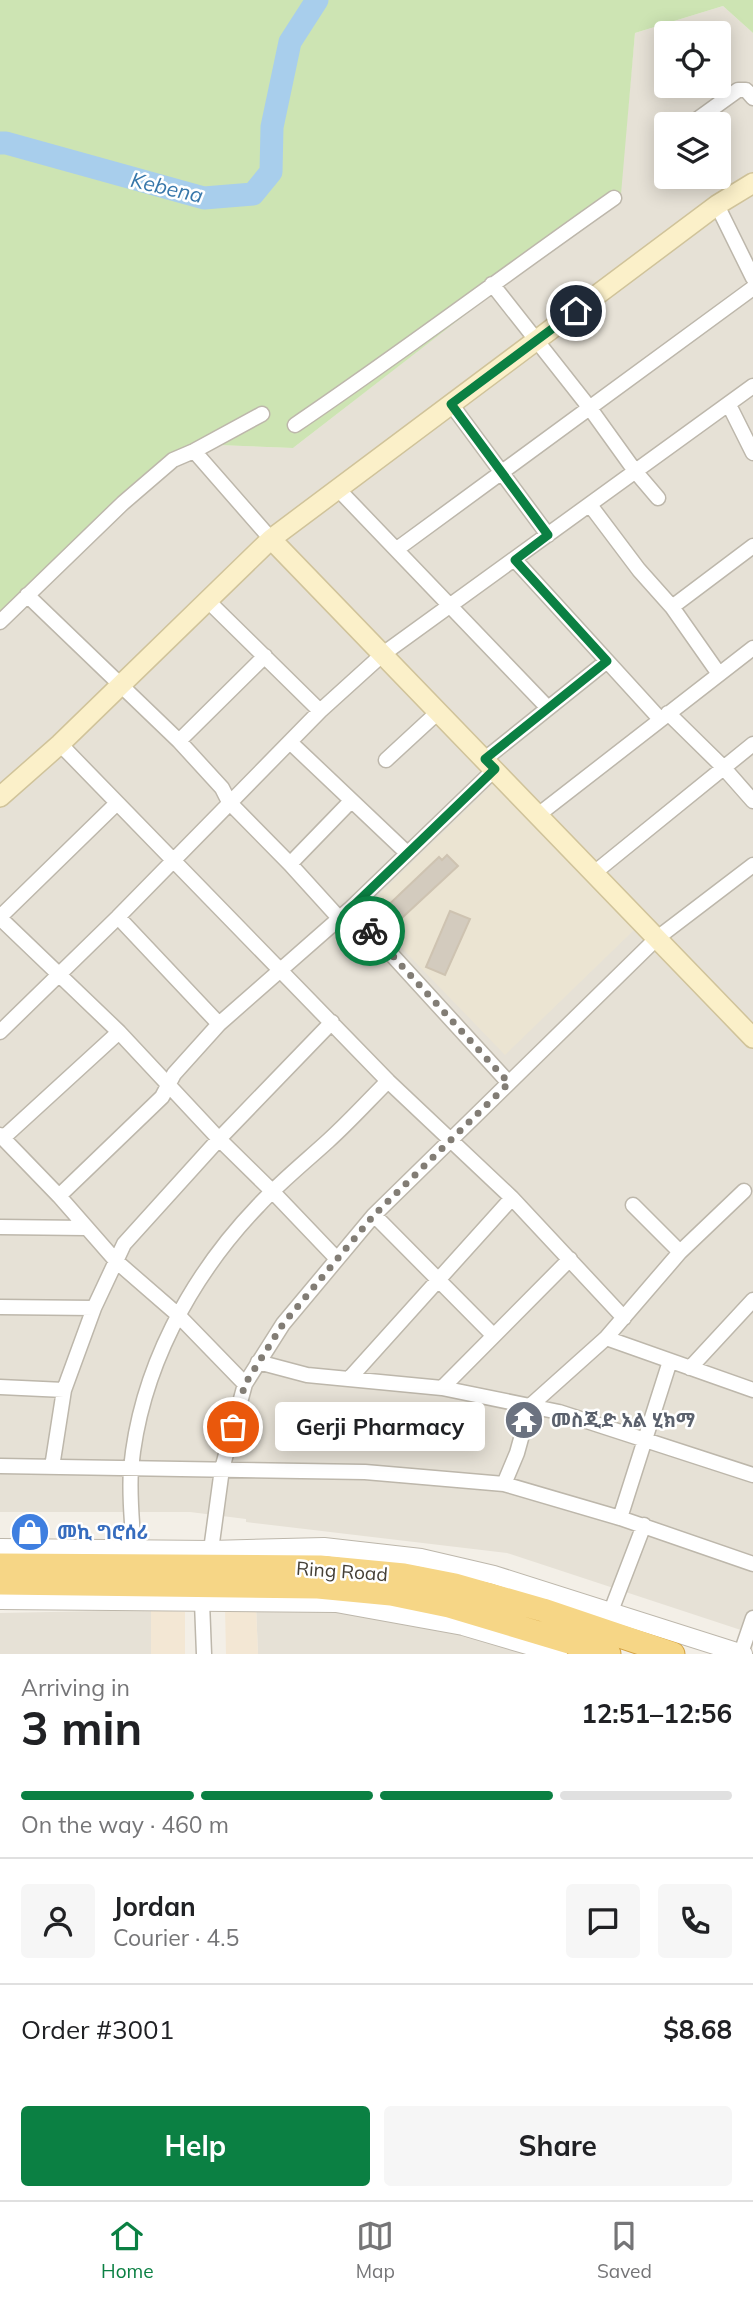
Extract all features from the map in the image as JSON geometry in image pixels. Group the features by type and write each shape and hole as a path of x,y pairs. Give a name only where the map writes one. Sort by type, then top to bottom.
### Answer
{"highway":[{"name":"Ring Road","path":"0,1565 320,1567 404,1575 543,1610 673,1654"},
{"name":"Ring Road","path":"0,1583 318,1587 391,1594 449,1606 610,1654"}],"main road":[{"path":"0,797 60,744 271,539 717,205 753,183"},
{"path":"271,539 753,1038"}],"street":[{"path":"708,112 738,90 746,90 753,98"},
{"path":"295,425 405,351 492,284 614,198"},
{"path":"717,205 753,278"},
{"path":"492,284 657,498"},
{"path":"397,549 753,288"},
{"path":"0,1032 320,711 383,654 753,386"},
{"path":"451,404 548,535"},
{"path":"729,405 753,453"},
{"path":"0,622 123,503 173,460 262,414"},
{"path":"194,451 271,539"},
{"path":"337,488 548,708"},
{"path":"590,505 639,570 672,607 719,674"},
{"path":"672,607 753,546"},
{"path":"515,560 607,661 664,716 723,767 753,801"},
{"path":"27,595 179,741 222,788 229,802 290,864 345,914 509,1083"},
{"path":"207,600 320,711"},
{"path":"538,815 753,648"},
{"path":"179,741 265,656"},
{"path":"59,1196 162,1097 174,1074 219,1024 345,914 548,708 607,661"},
{"path":"386,760 437,713"},
{"path":"291,743 407,853"},
{"path":"60,744 388,1081 512,1198 624,1318"},
{"path":"594,873 753,744"},
{"path":"290,864 351,801"},
{"path":"117,803 0,918 119,1032 337,1259"},
{"path":"211,1550 222,1469 245,1384 283,1324 374,1215 656,939 753,865"},
{"path":"118,916 219,1024"},
{"path":"52,1467 64,1390 94,1308 124,1244 219,1139 332,1022"},
{"path":"119,1032 1,1137 59,1196 116,1261 177,1314 245,1384"},
{"path":"134,1549 132,1468 140,1413 150,1377 177,1314 218,1255 258,1206 332,1138 388,1081"},
{"path":"504,1484 517,1453 530,1406 606,1338 681,1252 744,1191"},
{"path":"349,1379 512,1198"},
{"path":"634,1205 681,1252"},
{"path":"374,1215 494,1335"},
{"path":"0,1227 86,1228"},
{"path":"442,1388 570,1259"},
{"path":"690,1368 753,1300"},
{"path":"0,1307 94,1308"},
{"path":"606,1338 753,1390"},
{"path":"620,1518 670,1361"},
{"path":"258,1362 307,1375 442,1388 559,1412 753,1475"},
{"path":"0,1387 64,1390"},
{"path":"0,1466 378,1473 504,1484 644,1525 753,1564"},
{"path":"611,1611 644,1525"},
{"path":"0,1548 211,1550 324,1547 421,1558 494,1575 742,1654 753,1618"},
{"name":"Ring Road","path":"0,1600 318,1602 368,1608 463,1626 558,1654"},
{"path":"202,1602 204,1654"}],"shaded area":[{"path":"723,6 753,33 753,1634 507,1553 246,1522 246,1519 190,1512 0,1512 0,628 191,444 293,448 620,194 635,33 654,27 654,98 731,98 731,21 674,21"},
{"path":"495,782 635,929 505,1055 364,909"},
{"path":"327,1603 499,1633 569,1654 258,1654 256,1606"},
{"path":"256,1606 258,1654 226,1654 225,1607"},
{"path":"151,1610 151,1654 0,1654 0,1613"},
{"path":"151,1610 185,1612 185,1654 151,1654"}],"green space":[{"path":"0,0 753,0 753,33 723,6 674,21 654,21 654,27 635,33 621,194 293,448 191,444 0,628"}],"building":[{"path":"447,855 458,866 391,928 381,917 385,913 382,911 439,857 442,860"},
{"path":"450,911 470,919 445,975 426,967"}],"waterway":[{"name":"Kebena","path":"0,143 204,198 253,194 271,172 272,127 290,42 317,0"}],"way so far":[{"path":"233,1427 245,1384 283,1324 374,1215 509,1083 370,931"}],"place":[{"name":"መስጂድ አል ሂክማ","path":"524,1420"},
{"name":"Gerji Pharmacy","path":"233,1427"},
{"name":"መኪ ግሮሰሪ","path":"30,1532"}],"route":[{"path":"370,931 350,909 495,769 485,759 607,661 515,560 548,535 451,404 576,311"}]}
